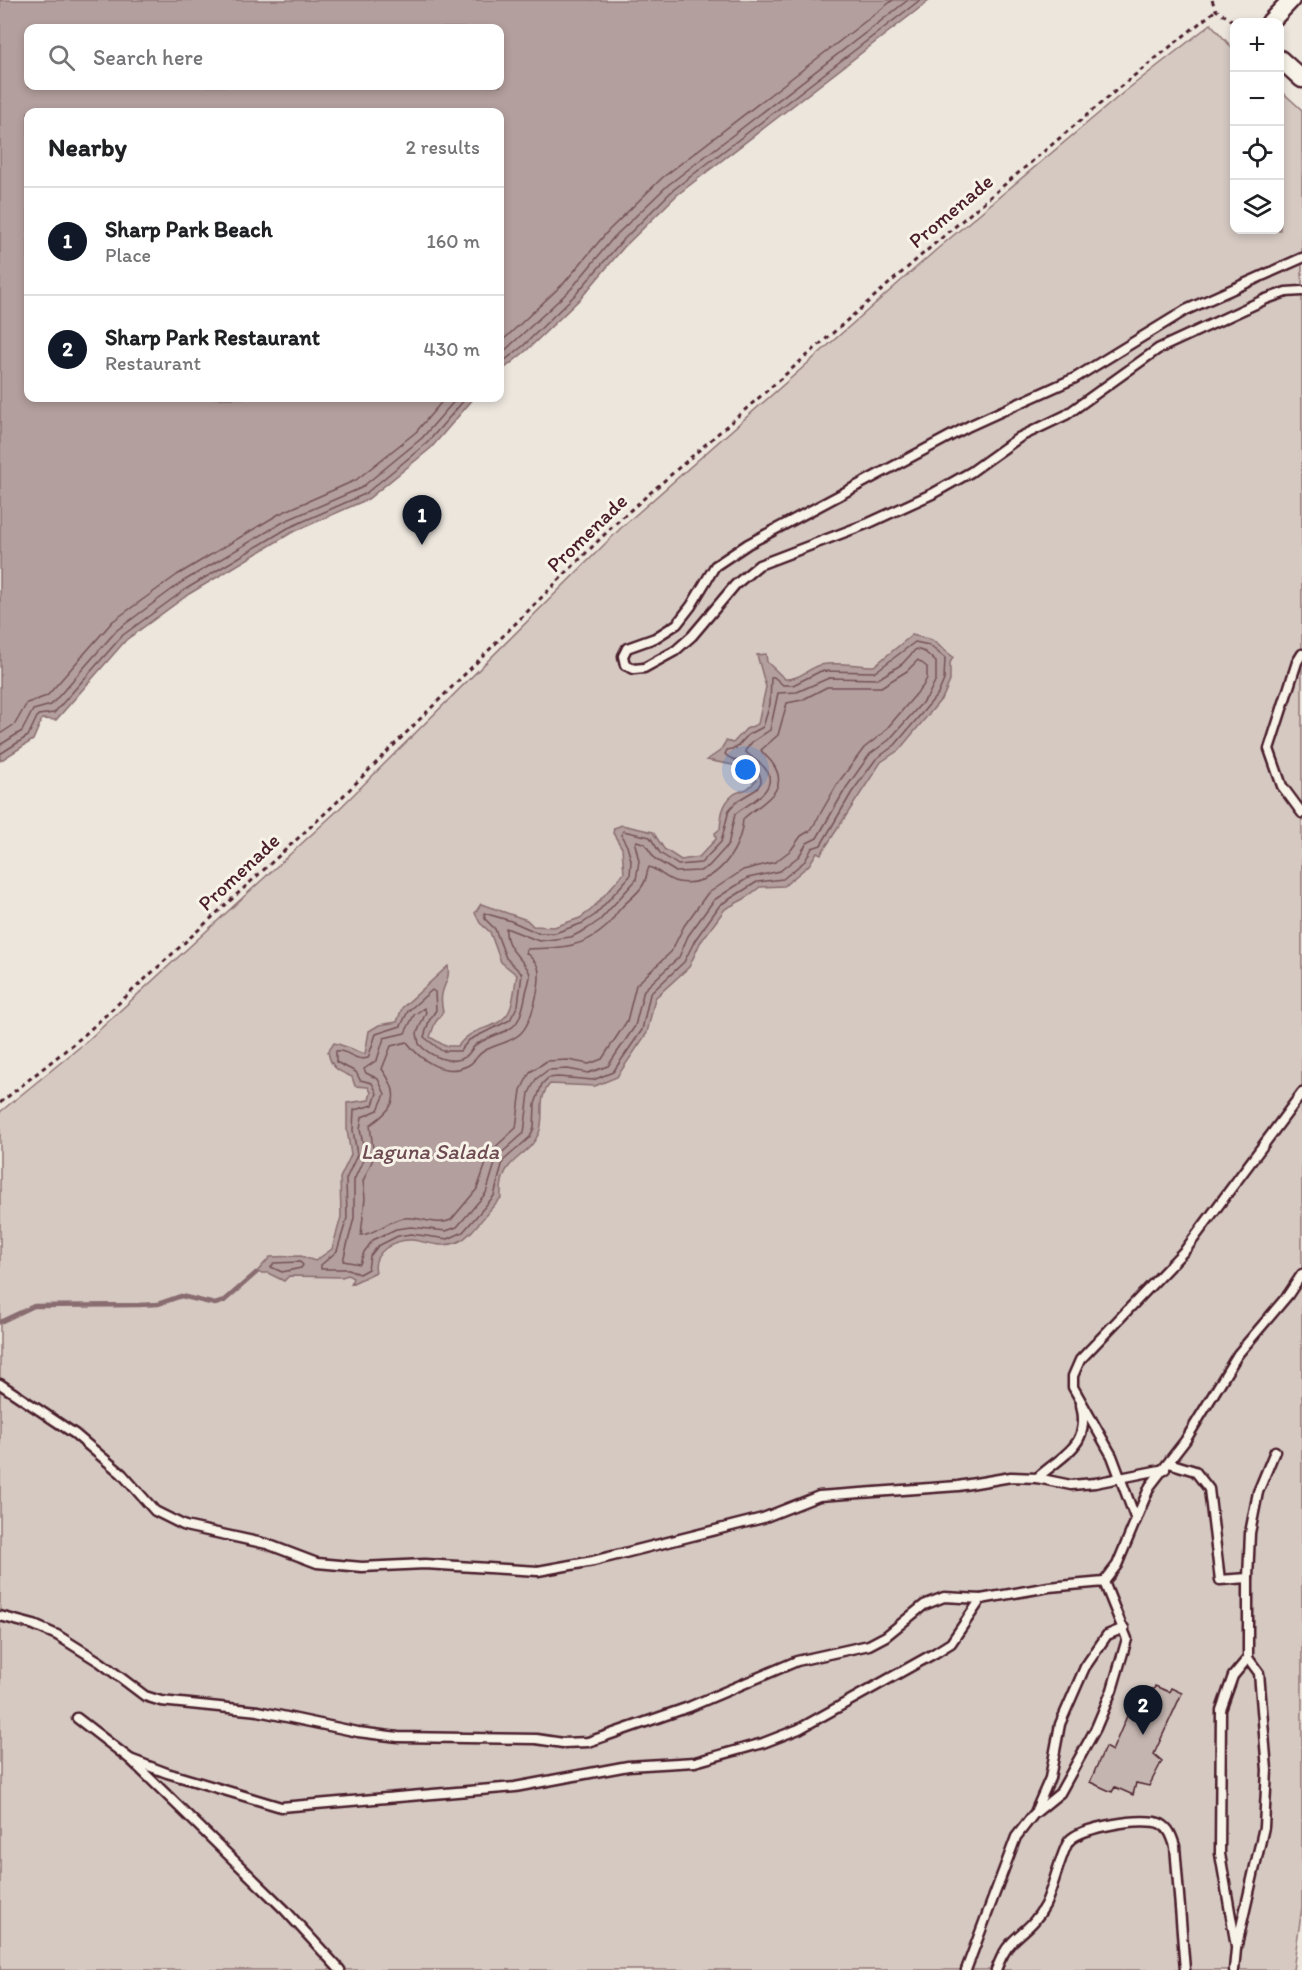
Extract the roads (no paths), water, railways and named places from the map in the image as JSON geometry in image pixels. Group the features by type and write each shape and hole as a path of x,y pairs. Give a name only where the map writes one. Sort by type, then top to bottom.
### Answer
{"street":[{"path":"1274,18 1291,0"},
{"path":"1284,63 1302,79"}],"lane":[{"path":"1302,258 1186,310 1075,378 969,426 748,544 715,566 691,606 676,624 655,638 627,648 623,656 625,665 634,669 644,668 675,651 692,636 735,585 759,565 869,523 932,494 971,472 1020,437 1066,415 1158,349 1266,299 1286,292 1302,291"},
{"path":"1302,654 1297,662 1269,749 1282,786 1302,813"},
{"path":"1136,1520 1122,1478 1101,1433 1073,1387 1073,1376 1080,1360 1186,1249 1302,1093"},
{"path":"0,1616 34,1625 57,1635 145,1696 161,1701 258,1711 358,1732 398,1737 588,1742 689,1707 797,1661 869,1644 886,1635 924,1605 944,1597 981,1599 1049,1587 1104,1582 1117,1565 1150,1486 1167,1466 1238,1354 1302,1274"},
{"path":"0,1383 87,1443 155,1511 185,1526 259,1542 317,1563 362,1567 425,1564 538,1571 593,1561 764,1518 819,1496 958,1486 1011,1477 1037,1478 1071,1485 1122,1478 1167,1466 1196,1471 1209,1489 1221,1580 1248,1578"},
{"path":"1037,1478 1066,1454 1083,1432 1085,1420 1080,1401"},
{"path":"1234,1970 1236,1949 1264,1827 1267,1770 1259,1673 1248,1658 1248,1578 1250,1533 1258,1492 1275,1451"},
{"path":"1033,1815 1060,1793 1096,1728 1123,1657 1127,1640 1124,1628 1104,1582"},
{"path":"130,1759 167,1773 281,1807 515,1787 628,1766 695,1762 763,1743 799,1729 935,1653 951,1643 981,1599"},
{"path":"966,1970 1016,1837 1041,1803 1050,1778 1060,1724 1085,1667 1107,1635 1124,1628"},
{"path":"1236,1949 1220,1854 1221,1710 1233,1676 1248,1658"},
{"path":"76,1718 130,1759 285,1910 340,1970"},
{"path":"996,1970 1012,1942 1029,1929 1040,1914 1068,1842 1075,1836 1099,1828 1150,1821 1160,1823 1170,1832 1175,1846 1185,1970"}],"water":[{"path":"0,0 930,0 677,195 624,247 581,298 504,369 504,108 24,108 24,402 471,402 431,448 368,499 291,533 189,594 126,640 56,720 42,719 33,740 0,761"},
{"name":"Laguna Salada","path":"912,635 932,640 953,657 950,663 950,681 943,697 899,750 881,762 821,854 817,852 809,865 784,886 760,887 725,909 700,943 689,967 655,998 647,1033 617,1077 595,1086 550,1084 543,1096 539,1133 528,1149 509,1166 504,1174 501,1198 469,1234 458,1242 446,1245 412,1240 398,1242 380,1253 375,1265 376,1272 351,1284 353,1278 348,1275 342,1277 289,1276 284,1281 268,1273 256,1273 270,1257 301,1256 315,1261 332,1249 341,1217 340,1178 351,1155 347,1130 347,1103 369,1100 371,1092 368,1087 355,1086 352,1077 339,1071 333,1065 328,1052 334,1043 365,1054 369,1031 379,1025 397,1022 402,1008 448,966 448,978 442,997 443,1012 435,1023 430,1037 445,1046 458,1046 476,1031 501,1021 511,1007 517,975 501,962 490,932 480,923 475,913 481,904 527,920 533,926 554,927 580,918 591,910 624,873 622,848 613,833 614,828 622,825 653,832 664,849 681,860 699,857 716,839 715,833 720,829 726,802 756,780 743,767 707,760 720,751 726,741 733,743 746,729 758,724 766,687 757,655 766,654 767,662 785,679 790,679 820,665 874,666"}],"waterway":[{"path":"0,1322 34,1306 158,1304 181,1296 215,1304 224,1301 256,1273"}],"place":[{"name":"Sharp Park Beach","path":"422,545"},
{"name":"Sharp Park Restaurant","path":"1143,1735"}]}
